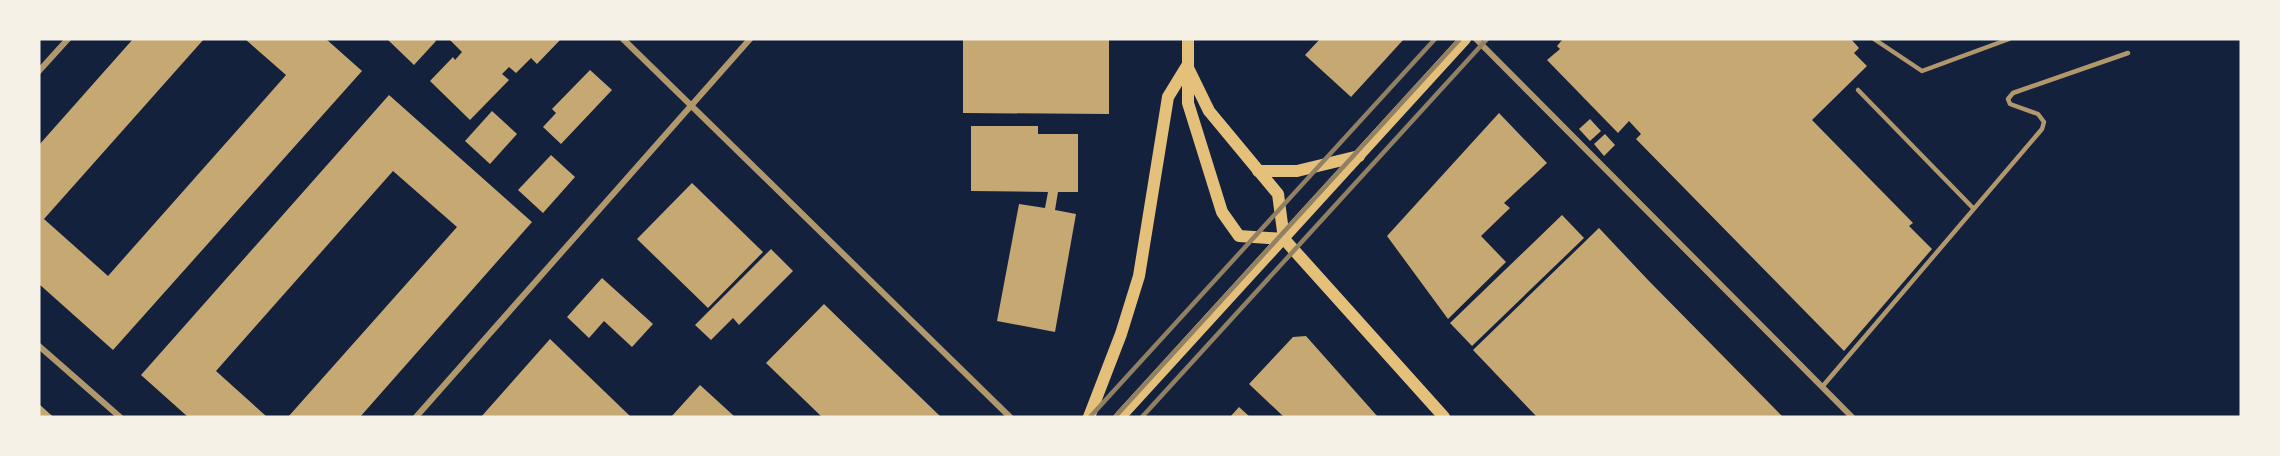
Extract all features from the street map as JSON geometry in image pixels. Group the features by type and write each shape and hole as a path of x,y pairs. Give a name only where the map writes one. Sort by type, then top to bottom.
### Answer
{"main road":[{"path":"1188,39 1188,103 1222,212 1239,236 1284,239"},
{"path":"1120,417 1466,39"},
{"path":"1187,66 1209,111 1278,194 1284,239 1444,417"},
{"path":"1089,417 1121,334 1139,276 1168,97 1187,66"},
{"path":"1258,171 1297,171 1359,156"}],"street":[{"path":"39,72 68,39"},
{"path":"623,39 1010,417"},
{"path":"416,417 750,39"},
{"path":"1476,39 1852,417"},
{"path":"39,346 120,417"}],"lane":[{"path":"1874,39 1922,71 2009,39"},
{"path":"1822,387 2042,129 2044,122 2038,114 2010,104 2008,99 2013,93 2128,53"},
{"path":"1858,90 1973,208"}],"building":[{"path":"133,39 204,39 44,219 108,276 286,75 245,39 326,39 362,71 113,350 39,284 39,145"},
{"path":"387,39 434,39 436,41 414,65"},
{"path":"449,39 561,39 537,64 531,58 516,73 509,67 502,74 509,80 470,120 430,81 453,57 455,60 462,52"},
{"path":"963,39 1109,39 1109,114 963,113"},
{"path":"1320,39 1404,39 1351,97 1305,55"},
{"path":"1563,39 1851,39 1859,48 1854,53 1867,66 1812,120 1913,223 1909,226 1932,249 1844,351 1636,139 1641,134 1629,121 1618,133 1547,60 1560,49 1557,46"},
{"path":"590,70 612,90 561,144 543,127 556,113 552,109"},
{"path":"389,95 532,222 360,417 288,417 457,227 393,171 216,371 267,417 188,417 141,375"},
{"path":"492,111 517,134 490,164 465,141"},
{"path":"1499,113 1547,163 1504,203 1510,208 1481,236 1506,262 1448,319 1387,236"},
{"path":"1590,119 1601,131 1590,141 1579,129"},
{"path":"971,126 1038,126 1038,134 1078,134 1078,192 1058,192 1055,210 1076,214 1055,332 997,321 1019,204 1045,208 1048,192 971,191"},
{"path":"1605,134 1615,145 1604,156 1594,144"},
{"path":"551,155 575,177 543,213 518,190"},
{"path":"692,183 763,252 708,308 637,239"},
{"path":"1562,215 1584,238 1472,346 1450,323"},
{"path":"1599,228 1783,417 1537,417 1473,350"},
{"path":"771,249 793,271 739,325 733,318 711,340 695,325"},
{"path":"602,278 653,324 632,347 604,321 589,338 567,317"},
{"path":"824,304 941,417 822,417 766,363"},
{"path":"1306,336 1378,417 1284,417 1249,384 1293,337"},
{"path":"550,339 631,417 481,417"},
{"path":"700,385 735,417 671,417"},
{"path":"39,404 50,414 54,417 39,417"},
{"path":"1239,407 1250,417 1230,417"}],"railway":[{"path":"1090,417 1435,39"},
{"path":"1115,417 1460,39"},
{"path":"1142,417 1487,39"}]}
